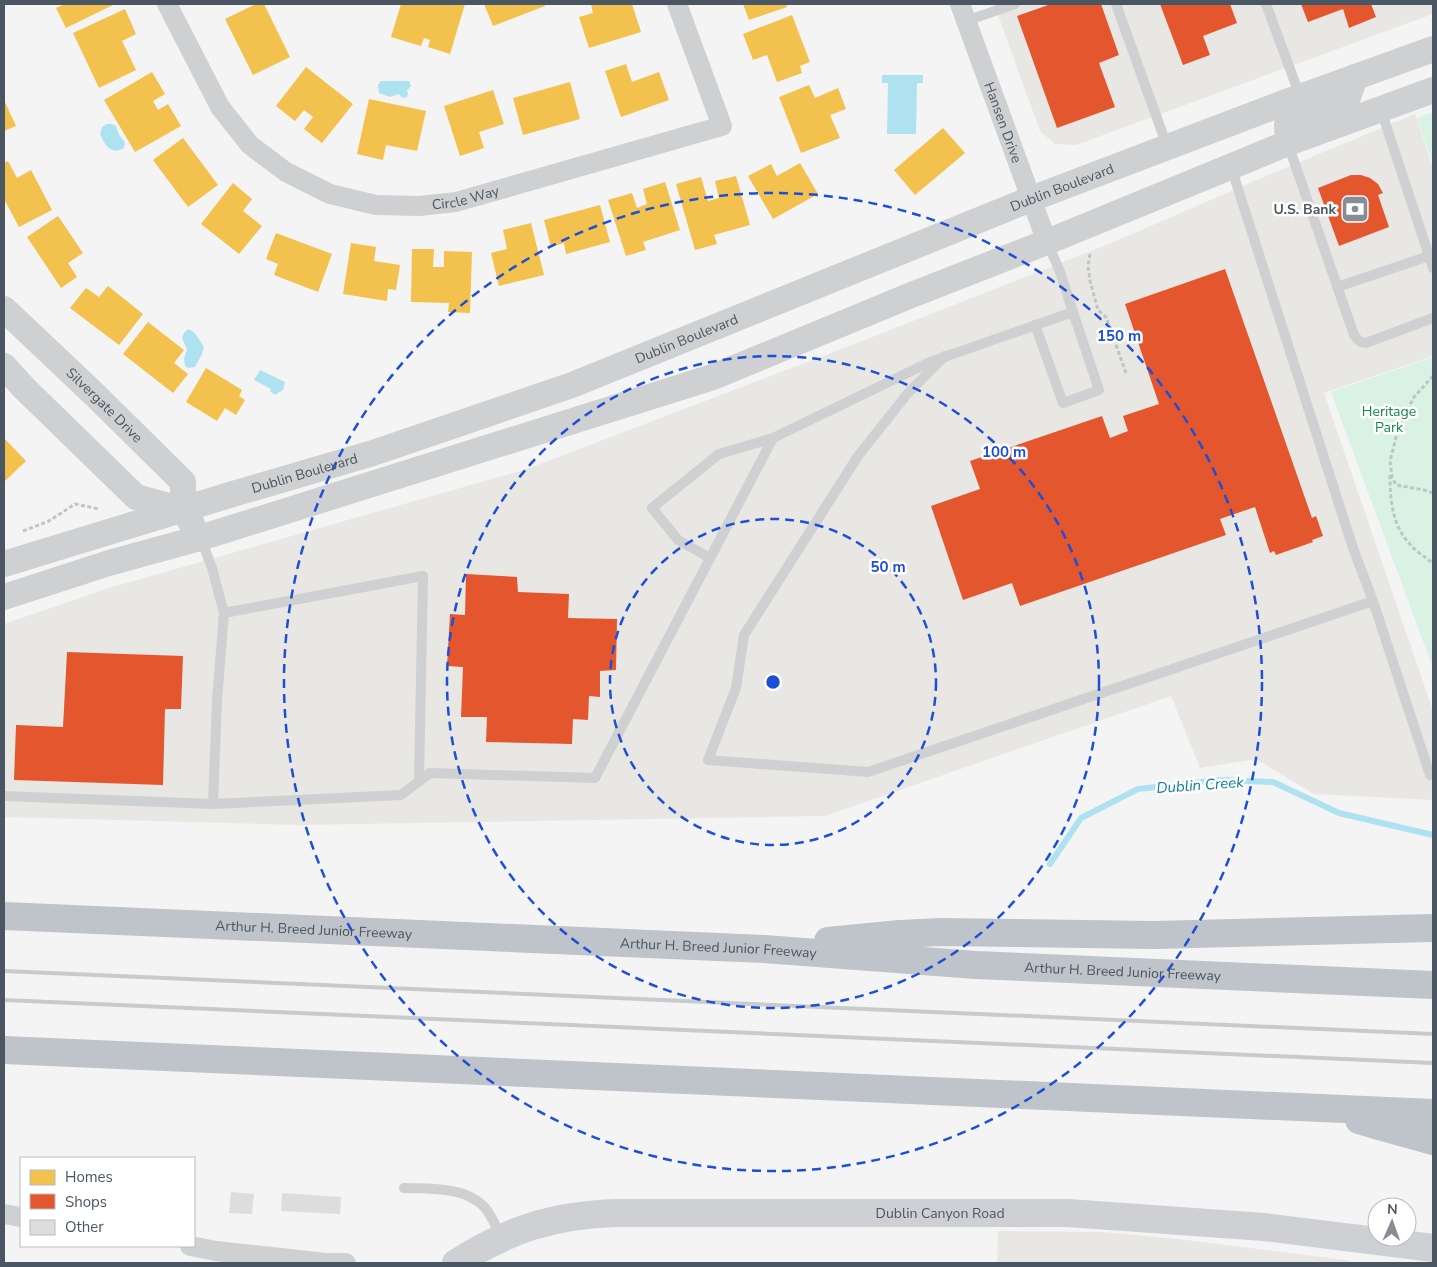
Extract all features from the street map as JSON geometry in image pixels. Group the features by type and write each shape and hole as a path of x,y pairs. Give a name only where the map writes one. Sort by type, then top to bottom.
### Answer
{"highway":[{"name":"Arthur H. Breed Junior Freeway","path":"4,916 764,949 966,964 1433,985"},
{"path":"764,949 900,934 940,932 1154,935 1433,928"},
{"path":"4,1050 1433,1113"},
{"path":"1327,1108 1379,1126 1433,1140"}],"main road":[{"name":"Dublin Canyon Road","path":"456,1263 502,1237 532,1226 582,1215 600,1214 1068,1213 1264,1227 1433,1248"}],"street":[{"name":"Circle Way","path":"167,4 220,107 250,145 286,172 330,194 376,205 419,206 456,202 722,126 677,4"},
{"name":"Hansen Drive","path":"962,12 1047,242"},
{"name":"Dublin Boulevard","path":"4,564 373,453 572,385 1031,199 1300,97 1433,49"},
{"path":"1288,143 1287,124 1347,100 1356,77"},
{"path":"4,597 108,563 200,538 713,377 1288,143 1433,90"},
{"name":"Silvergate Drive","path":"4,309 183,482 183,510"},
{"path":"4,366 24,388 136,497 183,510 200,538"},
{"path":"4,1214 20,1217"},
{"path":"195,1247 326,1263 346,1263"}],"lane":[{"path":"962,12 1015,4"},
{"path":"1116,4 1168,147"},
{"path":"1266,4 1300,97"},
{"path":"1380,108 1433,268"},
{"path":"1288,143 1354,335 1361,343 1366,343 1433,318"},
{"path":"1231,166 1353,548 1373,601 1430,775"},
{"path":"1035,325 1063,403 1099,390 1059,269 1047,242"},
{"path":"1338,288 1429,256"},
{"path":"710,558 678,540 652,508 719,454 773,438 930,362 1073,312"},
{"path":"946,356 908,393 858,456 744,636 736,688 708,760 868,772 1373,601"},
{"path":"4,796 212,804 401,795 430,772 595,778 773,438"},
{"path":"200,538 212,568 224,613 217,700 212,804"},
{"path":"224,613 424,576 419,781"},
{"path":"404,1188 444,1190 464,1194 487,1210 502,1237"}],"path":[{"path":"1090,254 1088,266 1090,281 1098,310 1106,317 1126,374"},
{"path":"1433,376 1414,396 1399,426 1390,461 1391,499 1393,513 1400,532 1409,544 1433,563"},
{"path":"1390,461 1392,477 1396,485 1433,493"},
{"path":"22,532 49,521 75,504 102,510"}],"shaded area":[{"path":"994,4 1433,4 1433,14 1076,145 1055,144 1040,131"},
{"path":"1415,114 1433,167 1433,356 1324,393 1433,711 1433,800 1314,794 1256,759 1200,768 1171,696 825,816 300,825 4,817 4,624 109,588 527,469 852,345 1109,244"},
{"path":"998,1231 1103,1232 1178,1239 1345,1260 1356,1263 997,1263"}],"green space":[{"path":"1433,112 1433,164 1417,118"},
{"name":"Heritage Park","path":"1433,357 1433,668 1331,392"}],"water":[{"path":"882,75 923,75 923,83 917,83 916,134 887,134 888,83 882,83"},
{"path":"381,81 409,81 411,86 407,91 406,98 401,97 399,94 390,97 379,93 378,85"},
{"path":"107,124 116,126 119,135 124,141 124,148 115,151 106,145 100,134 102,127"},
{"path":"188,329 194,332 204,347 195,367 188,368 185,366 184,359 187,349 182,338"},
{"path":"260,370 285,382 283,390 275,395 270,391 271,389 254,380"}],"building: Homes":[{"path":"65,4 115,4 66,28 56,8"},
{"path":"256,4 264,4 290,57 253,75 225,19"},
{"path":"401,4 465,4 450,54 428,47 430,40 424,38 421,46 391,37"},
{"path":"484,4 544,4 545,6 493,26"},
{"path":"591,4 632,4 641,32 589,48 579,17 593,13"},
{"path":"743,4 786,4 787,7 749,20"},
{"path":"125,9 136,34 122,41 136,70 99,88 73,33"},
{"path":"792,15 810,62 800,66 802,73 777,82 767,55 753,60 743,34"},
{"path":"626,64 632,82 659,72 669,100 621,117 605,71"},
{"path":"306,67 353,104 322,143 304,129 313,117 304,110 295,121 276,106"},
{"path":"152,72 165,94 153,101 158,110 168,104 181,126 135,152 104,100"},
{"path":"570,82 580,119 523,135 513,98"},
{"path":"809,85 815,98 838,88 846,109 830,115 840,138 801,153 779,97"},
{"path":"493,90 504,124 479,132 484,148 460,156 444,106"},
{"path":"369,99 426,111 417,151 386,145 383,160 357,154"},
{"path":"4,100 16,126 4,131"},
{"path":"943,128 965,153 915,195 894,170"},
{"path":"183,138 218,185 188,207 153,160"},
{"path":"8,161 17,178 31,170 52,210 19,227 4,199 4,163"},
{"path":"800,163 818,194 773,219 748,176 771,164 777,176"},
{"path":"736,176 750,225 714,235 717,244 695,250 676,184 701,177 708,201 719,198 715,181"},
{"path":"665,182 680,230 643,242 646,250 626,256 608,200 632,193 637,208 647,204 643,189"},
{"path":"233,183 252,199 243,211 262,226 239,254 201,224"},
{"path":"600,205 610,242 566,254 564,243 551,247 544,220"},
{"path":"58,216 83,253 68,263 77,277 61,288 27,237"},
{"path":"531,223 544,275 499,286 491,253 507,249 503,230"},
{"path":"276,233 332,254 318,292 274,275 278,264 266,259"},
{"path":"351,243 376,247 374,261 400,265 396,290 388,289 387,301 343,294"},
{"path":"412,249 434,249 433,267 444,267 444,251 472,252 470,313 448,312 449,303 411,302"},
{"path":"108,286 143,314 119,345 70,308 86,288 99,297"},
{"path":"148,322 184,350 174,363 188,374 173,393 123,354"},
{"path":"206,368 242,390 239,396 245,400 236,415 225,408 217,421 186,402"},
{"path":"4,438 26,461 4,482"}],"building: Shops":[{"path":"1051,4 1101,4 1119,55 1099,63 1115,107 1057,128 1017,16"},
{"path":"1160,4 1230,4 1237,23 1203,36 1210,55 1183,65"},
{"path":"1301,4 1371,4 1376,17 1349,28 1343,9 1308,22"},
{"path":"1351,175 1361,175 1370,178 1378,184 1383,193 1378,195 1389,227 1339,246 1318,188"},
{"path":"1225,269 1312,518 1316,516 1323,536 1312,540 1313,542 1276,555 1274,551 1270,553 1255,507 1220,519 1226,535 1020,606 1012,583 963,600 931,506 980,489 970,461 1102,416 1110,438 1128,431 1123,416 1159,404 1125,304"},
{"path":"466,574 517,577 518,592 569,594 568,618 617,619 616,670 600,671 600,697 589,696 588,720 573,719 572,744 486,742 487,717 461,717 463,667 447,666 450,614 465,615"},
{"path":"67,652 183,656 181,709 165,709 163,785 14,780 16,725 63,727"}],"building: Other":[{"path":"231,1192 254,1194 252,1214 229,1213"},
{"path":"282,1193 341,1197 340,1214 281,1211"}],"waterway":[{"name":"Dublin Creek","path":"1050,864 1081,818 1138,789 1221,780 1273,782 1339,813 1433,835"}],"railway":[{"path":"4,971 1433,1034"},
{"path":"4,1000 1433,1063"}],"place":[{"name":"U.S. Bank","path":"1355,209"}]}
